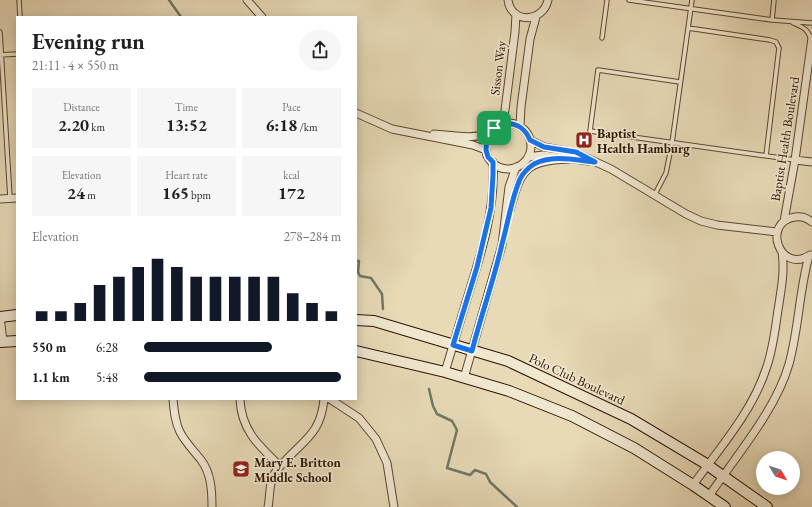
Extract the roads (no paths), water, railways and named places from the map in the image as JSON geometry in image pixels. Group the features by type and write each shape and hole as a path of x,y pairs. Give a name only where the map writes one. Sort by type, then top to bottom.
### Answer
{"street":[{"path":"247,0 261,16"},
{"path":"508,0 516,14 529,18 536,17 541,13 546,8 548,0"},
{"name":"Sisson Way","path":"499,125 505,110 516,14"},
{"path":"520,126 530,39 536,17"},
{"name":"Baptist Health Boulevard","path":"784,221 810,69 812,40"},
{"path":"357,113 392,129 473,145 486,150"},
{"path":"413,133 474,137 489,133 499,125 510,123 520,126 528,135 530,140 530,152 528,157"},
{"path":"489,133 486,150 488,157 493,162 504,168 516,167 528,157 542,154 595,162"},
{"path":"530,140 544,147 576,152 611,169 654,196 701,221 717,225 777,232"},
{"path":"464,378 502,245 514,194 520,178 534,164 543,161 569,159"},
{"path":"795,160 812,162"},
{"path":"445,372 477,267 491,208 493,162"},
{"path":"502,245 509,187 516,167"},
{"path":"0,199 14,198"},
{"path":"693,485 749,407 766,370 773,346 784,279 782,252 777,241 777,232 784,221 797,216 804,217 812,222"},
{"path":"782,252 787,256 798,259 810,255"},
{"path":"709,496 754,433 781,388 794,342 803,280 810,255"},
{"path":"16,315 0,316 1,342 16,341"},
{"name":"Polo Club Boulevard","path":"357,320 374,321 508,361 631,419 707,465 767,507"},
{"path":"357,351 445,372 509,391 572,416 634,448 725,507"},
{"path":"173,400 174,417 180,433 202,461 209,476 212,493 212,507"},
{"path":"240,400 242,418 247,428 261,447 280,466"},
{"path":"268,507 272,479 280,466 318,426 323,412 324,400"},
{"path":"332,400 360,418 376,439 387,463 394,507"}],"lane":[{"path":"19,0 20,16"},
{"path":"602,38 608,0"},
{"path":"629,0 772,20 812,23"},
{"path":"654,196 666,173 672,143 692,0"},
{"path":"772,20 774,0"},
{"path":"791,22 805,28 812,40"},
{"path":"688,28 776,42 779,48 766,156"},
{"path":"0,32 0,55 14,198"},
{"path":"0,55 16,54"},
{"path":"680,82 598,70 590,131 795,160"}],"waterway":[{"path":"169,0 180,16"},
{"path":"357,261 359,261 358,272 360,276 371,278 382,294 383,309"},
{"path":"429,389 433,406 437,414 452,421 457,430 447,468 470,475 475,470 486,474 490,482 517,507"}],"place":[{"name":"Baptist Health Hamburg","path":"584,140"},
{"name":"Mary E. Britton Middle School","path":"241,469"}]}
